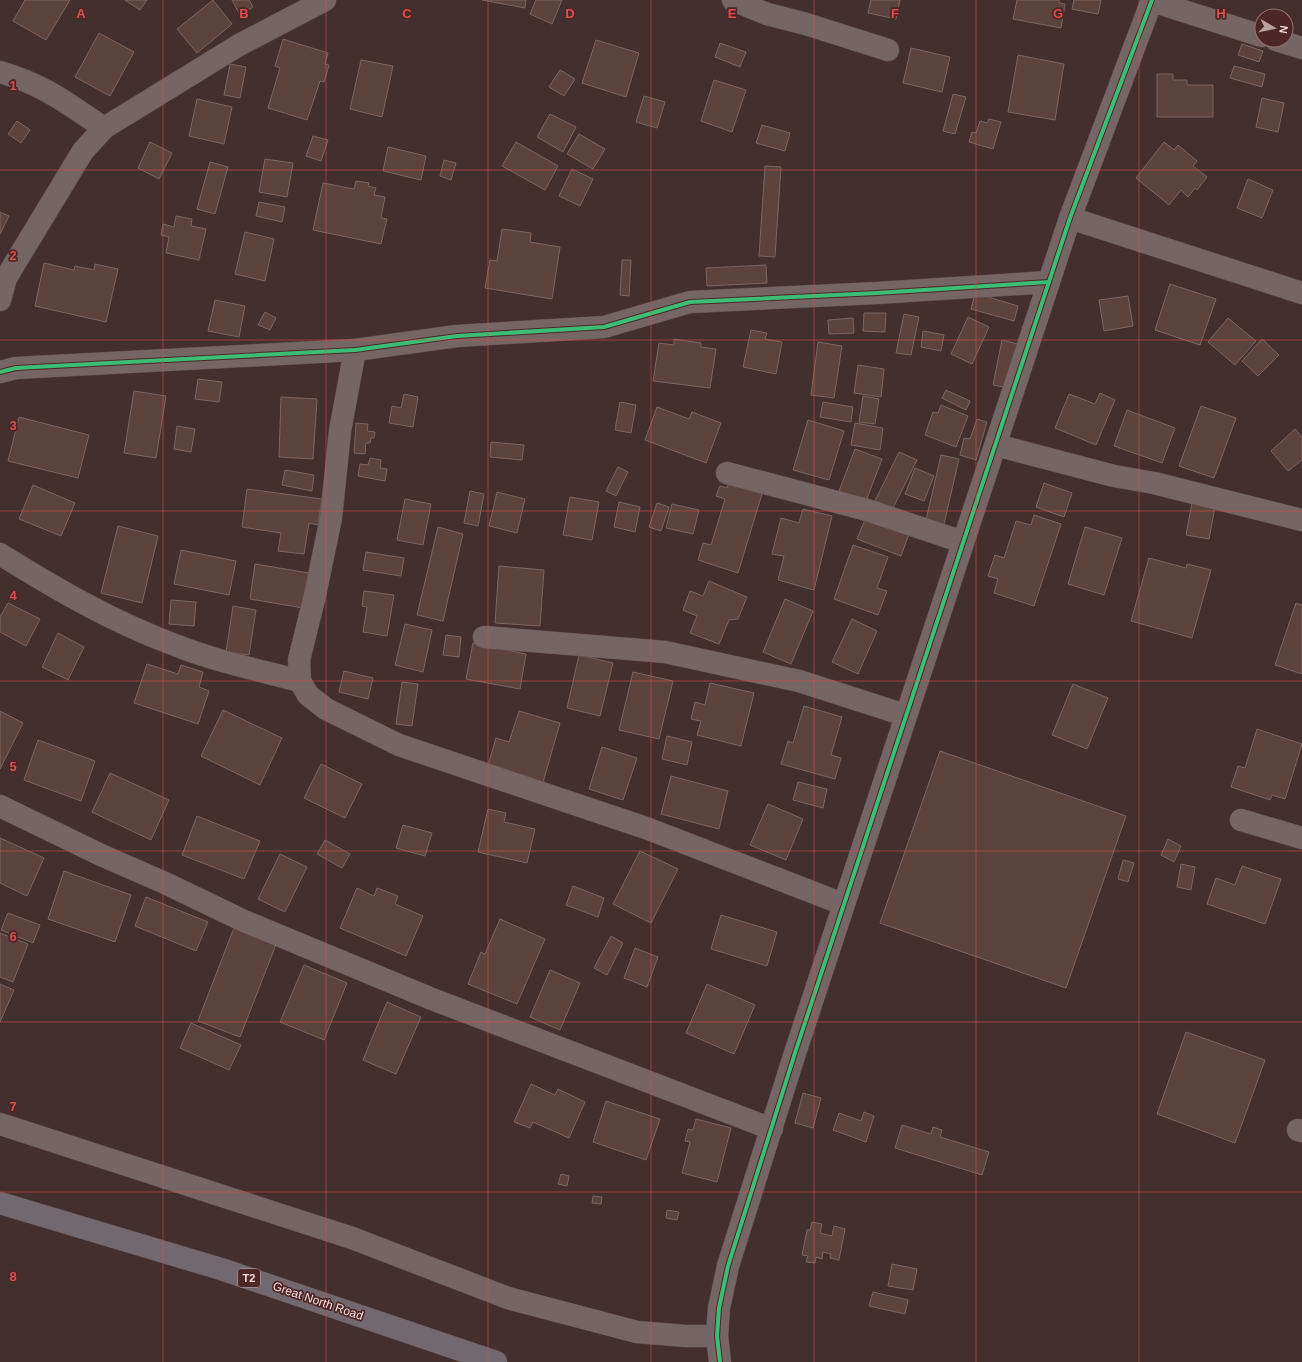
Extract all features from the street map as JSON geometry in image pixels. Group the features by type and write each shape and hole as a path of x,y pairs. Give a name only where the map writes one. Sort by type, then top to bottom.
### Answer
{"highway":[{"name":"Great North Road","path":"0,1203 221,1269 496,1362"}],"street":[{"path":"0,300 6,278 83,151 104,128 239,45 325,0"},
{"path":"734,0 767,14 806,24 888,50"},
{"path":"720,1362 717,1336 719,1308 728,1266 795,1053 905,715 996,445 1070,218 1152,0 1254,33"},
{"path":"0,72 25,79 53,94 104,128"},
{"path":"1070,218 1302,293"},
{"path":"0,372 16,368 355,350 457,336 604,327 690,302 877,293 1049,282"},
{"path":"355,350 340,431 331,518 315,595 299,660 300,681 308,695 326,709 399,745 646,828 843,904"},
{"path":"996,445 1114,476 1154,483 1302,520"},
{"path":"727,473 867,510 963,542"},
{"path":"0,554 99,611 138,630 212,658 300,681"},
{"path":"484,637 665,652 799,681 905,715"},
{"path":"0,806 101,855 165,883 244,921 432,999 772,1129"},
{"path":"1240,820 1302,838"},
{"path":"0,1124 352,1238 508,1298 637,1332 686,1336 717,1336"}],"building":[{"path":"25,0 70,0 46,40 13,21"},
{"path":"125,0 147,0 140,10"},
{"path":"213,0 232,24 197,53 177,29"},
{"path":"232,0 249,0 253,7 240,15"},
{"path":"482,0 526,0 525,8"},
{"path":"536,0 562,0 552,24 530,14"},
{"path":"871,0 900,0 896,19 868,13"},
{"path":"1017,0 1059,0 1059,3 1065,4 1061,28 1013,19"},
{"path":"1074,0 1101,0 1098,14 1072,9"},
{"path":"99,33 134,52 110,96 75,77"},
{"path":"283,39 328,53 325,64 329,65 324,82 320,81 307,120 268,108 280,68 275,66"},
{"path":"596,40 639,53 626,97 582,83"},
{"path":"720,43 746,52 740,67 715,57"},
{"path":"1242,44 1263,51 1259,62 1238,55"},
{"path":"911,48 950,57 942,92 903,83"},
{"path":"1018,55 1064,64 1055,120 1008,112"},
{"path":"361,60 393,66 382,117 350,109"},
{"path":"230,64 246,67 240,98 224,95"},
{"path":"1234,66 1265,74 1262,87 1230,78"},
{"path":"560,70 575,79 564,96 549,87"},
{"path":"1157,74 1173,74 1173,80 1187,80 1187,85 1213,85 1213,117 1157,117"},
{"path":"714,80 746,90 732,132 701,121"},
{"path":"953,94 966,97 955,134 943,131"},
{"path":"644,96 665,102 657,128 636,122"},
{"path":"1262,98 1284,103 1278,132 1256,127"},
{"path":"197,99 232,107 224,144 189,136"},
{"path":"550,114 576,127 563,152 537,137"},
{"path":"989,119 1001,122 993,149 969,142 972,132 976,133 980,121 987,123"},
{"path":"17,121 30,130 21,143 8,134"},
{"path":"762,125 790,133 785,151 756,143"},
{"path":"579,134 605,149 593,169 567,154"},
{"path":"313,136 328,140 321,161 306,156"},
{"path":"150,142 172,153 159,179 138,168"},
{"path":"516,142 558,166 545,190 502,166"},
{"path":"1164,142 1174,150 1178,145 1197,161 1193,166 1207,177 1197,190 1195,188 1188,197 1181,190 1169,205 1136,178"},
{"path":"388,147 426,156 421,180 383,171"},
{"path":"265,159 293,163 287,197 259,192"},
{"path":"444,160 456,163 451,180 440,176"},
{"path":"210,162 228,167 215,214 197,209"},
{"path":"765,166 781,167 775,257 759,256"},
{"path":"572,169 593,179 580,206 559,196"},
{"path":"1248,179 1273,190 1262,218 1237,208"},
{"path":"356,181 369,183 368,186 376,188 374,195 385,197 381,218 387,219 381,244 313,230 323,183 354,189"},
{"path":"259,202 285,207 282,222 256,216"},
{"path":"0,212 9,216 0,234"},
{"path":"176,216 192,219 191,226 206,229 199,260 166,253 169,237 161,235 163,224 174,227"},
{"path":"502,229 531,233 530,242 560,247 552,299 485,288 490,260 497,261"},
{"path":"245,232 274,239 265,281 235,274"},
{"path":"622,260 631,260 629,296 620,295"},
{"path":"44,263 74,270 75,266 94,270 95,264 118,269 106,322 35,306"},
{"path":"766,265 767,283 707,286 706,268"},
{"path":"1170,284 1216,299 1200,345 1155,330"},
{"path":"975,293 1018,306 1014,321 971,309"},
{"path":"1128,296 1133,326 1104,331 1099,300"},
{"path":"215,300 245,306 239,337 208,331"},
{"path":"265,312 276,318 270,330 258,325"},
{"path":"864,313 886,313 885,332 863,331"},
{"path":"904,314 919,317 911,355 896,353"},
{"path":"968,317 989,327 972,364 951,354"},
{"path":"853,318 854,333 829,334 828,320"},
{"path":"1228,318 1256,341 1235,365 1208,342"},
{"path":"751,330 767,333 765,339 782,342 776,374 743,367"},
{"path":"923,331 944,335 941,351 921,347"},
{"path":"674,339 701,343 701,347 716,349 710,388 653,381 659,343 674,345"},
{"path":"1262,339 1279,355 1258,376 1242,361"},
{"path":"1002,340 1018,344 1009,388 993,385"},
{"path":"818,342 842,346 834,398 811,395"},
{"path":"858,365 884,369 881,397 854,393"},
{"path":"198,379 222,382 219,402 195,399"},
{"path":"946,390 970,401 966,410 942,398"},
{"path":"134,391 166,396 156,458 124,453"},
{"path":"1100,393 1115,400 1096,445 1055,428 1069,394 1095,404"},
{"path":"404,394 418,397 413,427 389,423 392,406 401,408"},
{"path":"863,396 879,399 875,424 859,422"},
{"path":"281,397 317,399 313,459 279,457"},
{"path":"620,402 636,405 631,433 615,430"},
{"path":"823,402 853,407 851,422 820,417"},
{"path":"941,405 968,416 956,447 925,435 933,412 938,413"},
{"path":"1201,406 1236,418 1214,478 1179,466"},
{"path":"657,407 689,419 692,412 721,423 706,463 645,440"},
{"path":"1127,410 1175,428 1162,463 1114,446"},
{"path":"19,417 89,435 78,478 8,461"},
{"path":"977,419 987,422 976,460 960,455 964,438 970,439"},
{"path":"808,420 844,431 829,480 793,470"},
{"path":"356,423 368,424 367,431 375,432 374,438 371,438 370,443 366,443 365,454 354,453"},
{"path":"855,423 883,428 880,450 851,445"},
{"path":"177,426 195,429 191,452 174,449"},
{"path":"1295,429 1302,437 1302,460 1288,471 1271,451"},
{"path":"491,442 524,445 522,460 490,457"},
{"path":"855,449 882,459 866,501 839,491"},
{"path":"899,452 917,460 891,512 874,503"},
{"path":"941,455 959,459 944,524 926,520"},
{"path":"370,458 381,460 380,468 387,469 385,481 358,476 360,464 368,465"},
{"path":"618,467 628,472 616,496 606,491"},
{"path":"915,468 934,476 924,501 905,494"},
{"path":"285,470 314,475 312,491 282,485"},
{"path":"729,483 762,494 738,573 698,560 703,543 711,545 725,499 716,496 720,486 727,488"},
{"path":"1044,483 1072,493 1064,517 1036,507"},
{"path":"33,485 75,503 61,536 19,519"},
{"path":"247,489 322,499 318,525 309,523 304,554 278,551 281,533 242,527"},
{"path":"470,491 484,494 478,526 464,523"},
{"path":"497,492 525,499 517,533 489,526"},
{"path":"570,497 599,502 592,540 563,535"},
{"path":"405,499 431,504 423,545 397,540"},
{"path":"619,502 640,507 635,532 614,527"},
{"path":"657,503 669,507 661,531 649,527"},
{"path":"1192,503 1215,507 1209,539 1186,535"},
{"path":"672,504 699,510 693,534 666,528"},
{"path":"803,509 832,516 814,590 778,580 784,556 772,554 781,518 799,523"},
{"path":"1034,515 1061,524 1034,606 994,593 998,579 988,576 995,555 1004,558 1016,521 1031,525"},
{"path":"866,517 909,534 901,556 857,539"},
{"path":"118,526 158,536 142,603 101,593"},
{"path":"438,527 463,534 443,621 417,615"},
{"path":"1085,527 1122,538 1104,595 1068,584"},
{"path":"853,545 888,557 877,588 887,591 878,615 834,599"},
{"path":"181,550 236,561 229,595 174,584"},
{"path":"366,552 404,558 401,576 363,570"},
{"path":"1149,558 1186,568 1187,564 1211,570 1192,638 1131,621"},
{"path":"255,564 309,573 303,608 250,599"},
{"path":"499,566 544,570 540,626 495,623"},
{"path":"709,581 747,597 738,619 729,620 719,644 690,633 697,616 683,610 690,591 703,596"},
{"path":"364,591 394,595 387,636 363,632 367,607 362,606"},
{"path":"785,599 813,611 791,664 763,652"},
{"path":"171,600 196,602 194,626 169,624"},
{"path":"8,603 40,619 26,646 0,632 0,617"},
{"path":"1296,603 1302,605 1302,674 1275,665"},
{"path":"233,606 256,610 249,655 226,652"},
{"path":"852,619 877,631 858,674 832,662"},
{"path":"405,624 432,630 423,672 395,665"},
{"path":"58,633 84,647 68,680 42,667"},
{"path":"446,635 461,637 459,657 443,655"},
{"path":"473,643 526,654 520,689 466,679"},
{"path":"579,655 613,663 600,716 567,708"},
{"path":"147,664 178,674 181,665 203,672 199,687 209,691 198,724 134,703"},
{"path":"344,671 373,678 368,699 339,692"},
{"path":"633,672 673,681 659,739 619,730"},
{"path":"402,682 418,684 412,726 396,724"},
{"path":"710,683 754,693 741,746 697,735 701,721 691,719 695,702 705,705"},
{"path":"1073,684 1108,698 1087,749 1052,735"},
{"path":"804,706 842,717 831,755 841,758 835,779 781,764 788,741 793,743"},
{"path":"223,710 282,738 260,785 201,756"},
{"path":"0,711 23,723 0,769"},
{"path":"519,711 560,723 542,786 487,769 496,738 509,742"},
{"path":"1257,729 1302,744 1285,799 1272,795 1270,800 1231,787 1238,766 1245,768"},
{"path":"667,736 692,742 687,765 662,759"},
{"path":"38,740 95,761 81,801 24,780"},
{"path":"602,747 637,758 623,800 589,789"},
{"path":"940,751 1126,816 1066,988 880,923"},
{"path":"321,764 362,784 345,818 304,798"},
{"path":"110,773 169,800 151,840 92,812"},
{"path":"671,776 728,791 719,829 661,814"},
{"path":"798,782 827,789 823,808 793,800"},
{"path":"768,804 803,819 786,860 750,845"},
{"path":"488,809 506,813 504,822 535,829 527,863 478,852"},
{"path":"197,816 260,841 244,879 182,855"},
{"path":"403,825 432,833 425,856 396,848"},
{"path":"0,838 44,858 27,896 0,883"},
{"path":"1168,839 1181,846 1174,862 1161,855"},
{"path":"325,840 350,854 342,868 317,854"},
{"path":"640,851 678,869 651,923 613,904"},
{"path":"280,854 307,867 285,912 258,899"},
{"path":"1123,860 1134,863 1128,882 1118,879"},
{"path":"1181,864 1195,867 1191,890 1177,887"},
{"path":"1242,866 1281,879 1265,924 1207,904 1216,878 1235,885"},
{"path":"64,871 131,895 115,942 48,919"},
{"path":"573,886 604,898 598,917 566,905"},
{"path":"357,888 374,896 377,888 398,896 395,904 423,916 406,956 340,928"},
{"path":"146,897 208,922 196,951 135,926"},
{"path":"8,913 40,925 33,943 1,930"},
{"path":"721,915 777,932 767,966 711,949"},
{"path":"500,919 545,939 517,1004 468,984 481,952 485,954"},
{"path":"235,925 277,942 240,1037 198,1021"},
{"path":"0,933 28,944 13,982 0,977"},
{"path":"611,936 623,943 607,975 594,968"},
{"path":"635,948 658,957 647,987 624,978"},
{"path":"304,965 347,983 324,1040 280,1022"},
{"path":"550,970 580,983 560,1030 530,1017"},
{"path":"0,984 14,990 0,1022"},
{"path":"707,984 755,1005 734,1054 686,1033"},
{"path":"387,1002 421,1017 396,1074 363,1060"},
{"path":"191,1023 241,1045 229,1070 180,1048"},
{"path":"1186,1032 1265,1060 1235,1143 1157,1114"},
{"path":"531,1084 555,1095 558,1089 585,1102 569,1138 533,1122 530,1128 514,1122"},
{"path":"803,1093 821,1098 813,1128 795,1123"},
{"path":"606,1101 660,1119 646,1160 593,1142"},
{"path":"864,1112 874,1116 866,1142 833,1130 839,1113 861,1121"},
{"path":"696,1119 731,1128 717,1182 682,1173 690,1142 685,1141 688,1129 693,1130"},
{"path":"902,1125 931,1134 933,1127 942,1130 940,1137 989,1152 982,1175 895,1148"},
{"path":"561,1174 569,1176 567,1186 558,1184"},
{"path":"593,1196 602,1197 601,1204 592,1203"},
{"path":"667,1210 679,1212 677,1220 666,1218"},
{"path":"812,1222 822,1224 820,1233 832,1236 834,1226 845,1229 839,1260 830,1258 831,1254 823,1252 822,1259 816,1257 815,1263 806,1262 808,1256 802,1255 807,1230 810,1230"},
{"path":"892,1264 917,1269 913,1290 888,1286"},
{"path":"873,1292 908,1300 905,1314 869,1306"}],"cycle path":[{"path":"720,1362 717,1336 719,1308 728,1266 795,1053 1070,218 1152,0"},
{"path":"0,372 16,368 355,350 457,336 604,327 690,302 877,293 1049,282"}]}
